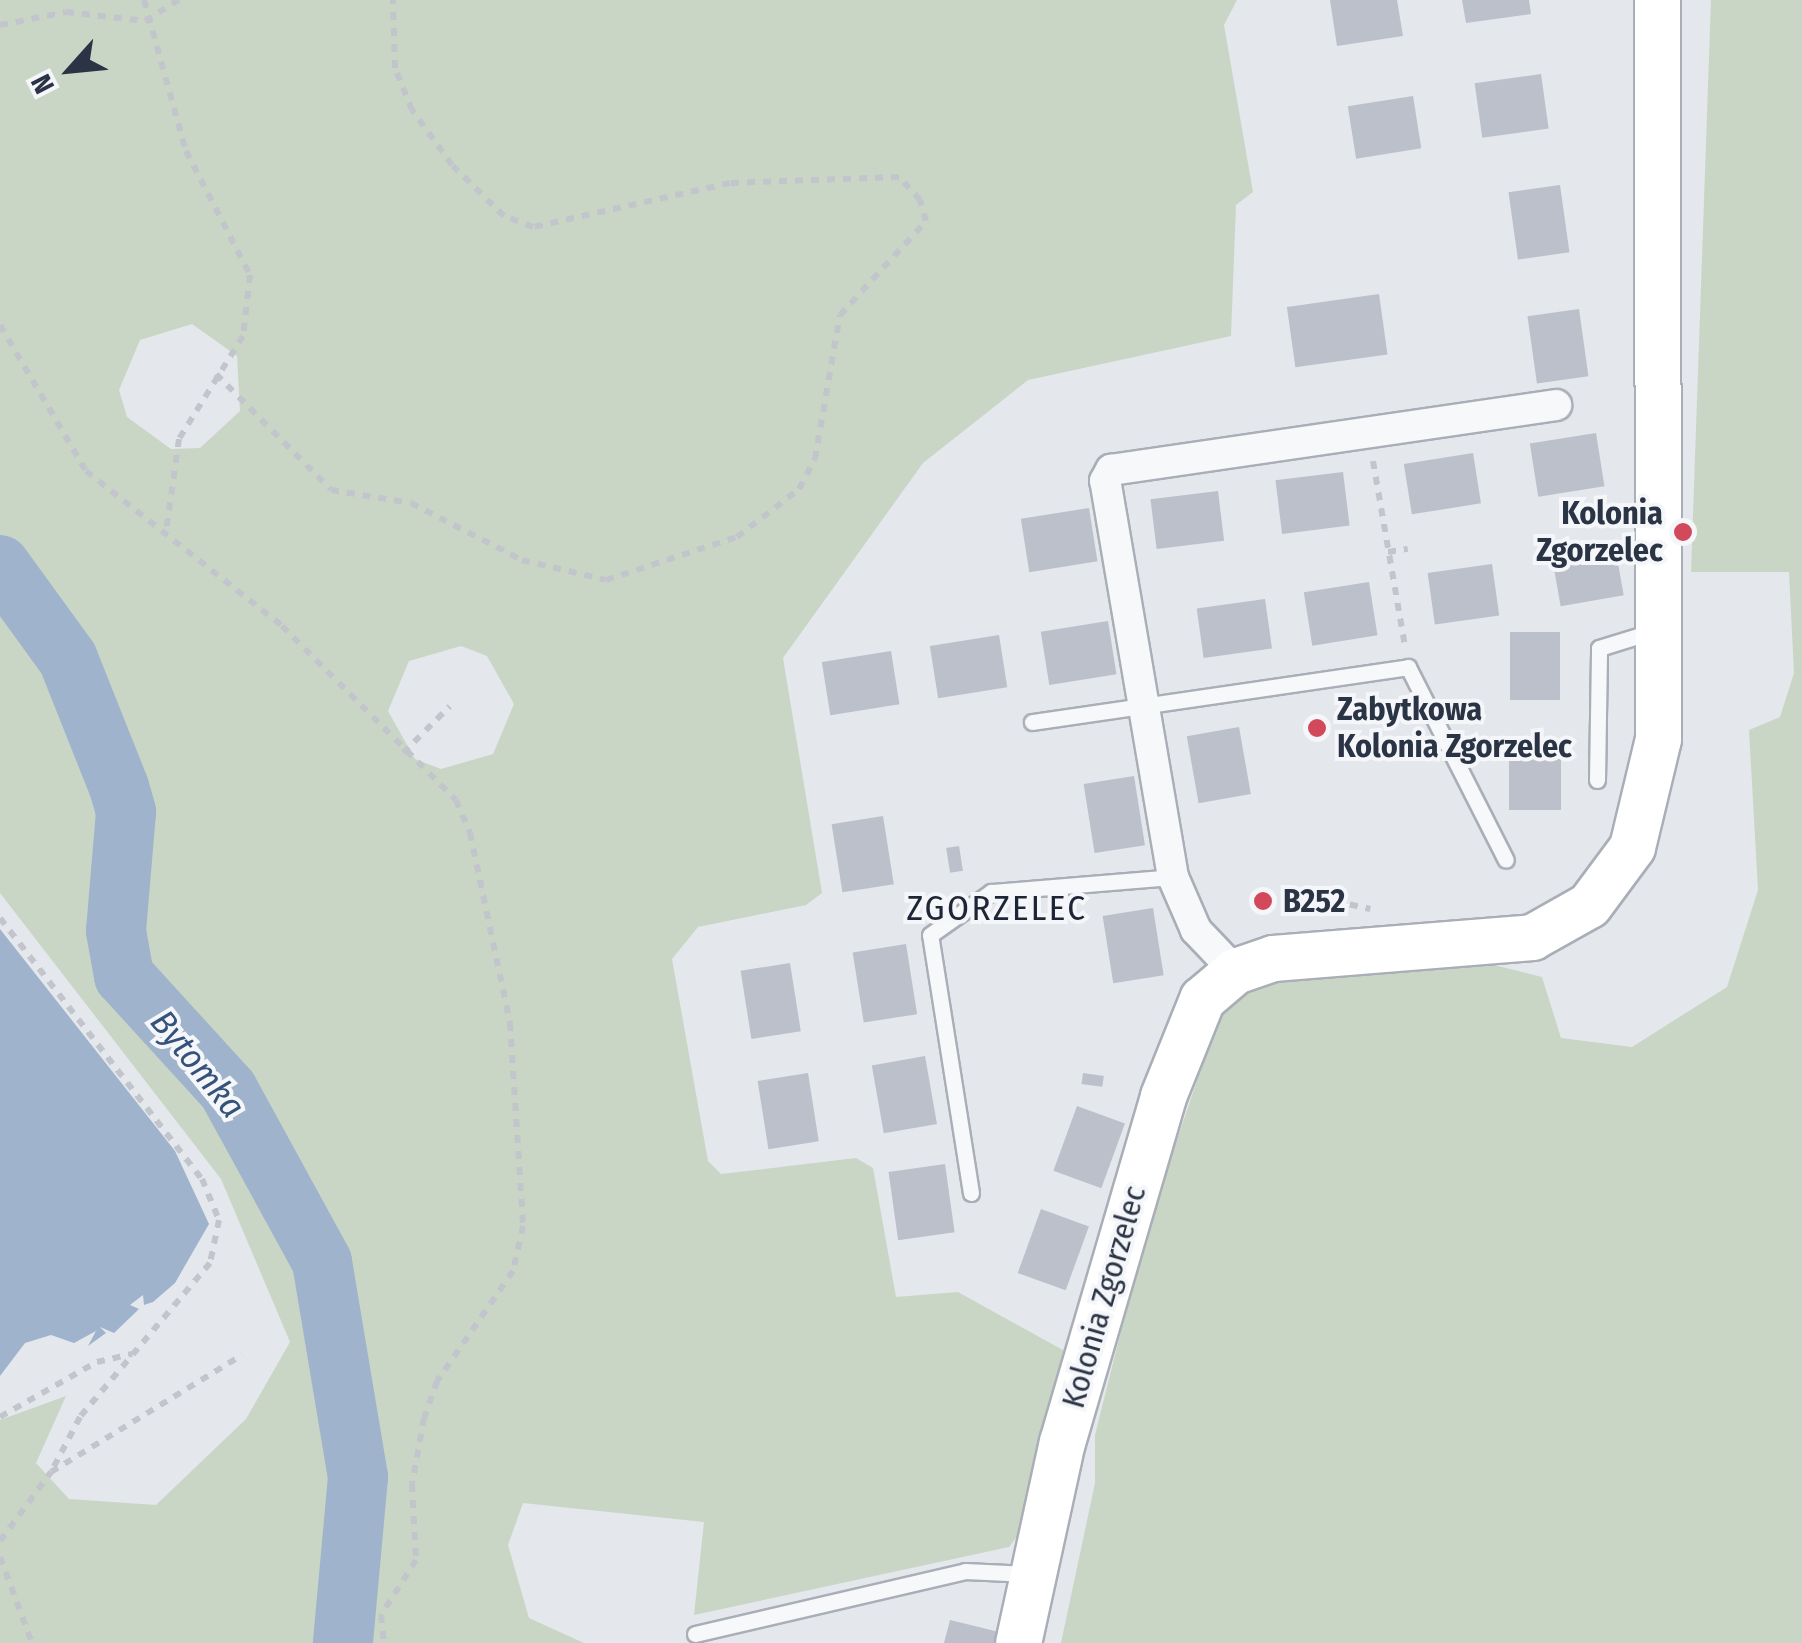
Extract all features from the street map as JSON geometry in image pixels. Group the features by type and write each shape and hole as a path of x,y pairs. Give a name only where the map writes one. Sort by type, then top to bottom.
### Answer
{"street":[{"name":"Kolonia Zgorzelec","path":"1018,1643 1163,1096 1202,999 1236,971 1273,958 1532,937 1589,905 1632,846 1650,798 1658,630 1657,0"},
{"path":"1236,971 1196,930 1172,877 1105,482 1111,470 1556,406"}],"lane":[{"path":"1596,780 1600,648 1658,630"},
{"path":"1032,722 1408,667 1506,860"},
{"path":"970,1192 930,935 991,892 1172,877"},
{"path":"694,1634 965,1571 1033,1575"}],"path":[{"path":"144,0 145,21 186,151 250,275 244,336 216,374 178,440 166,531"},
{"path":"0,26 66,12 145,21 179,0"},
{"path":"216,374 331,490 411,504 522,560 606,580 736,537 799,488 814,459 840,314 926,220 920,200 899,178 730,183 532,227 491,203 412,110 395,68 394,0"},
{"path":"0,324 86,471 282,626 402,753 456,800 470,832 510,1023 522,1226 513,1271 438,1381 424,1418 412,1484 416,1560 381,1615 384,1643"},
{"path":"1368,434 1408,667"},
{"path":"1388,552 1408,549"},
{"path":"402,753 450,706"},
{"path":"0,918 202,1178 218,1220 210,1263 80,1417 51,1472 0,1541"},
{"path":"0,1417 97,1362 133,1354"},
{"path":"51,1472 242,1355"},
{"path":"0,1557 32,1643"}],"green space":[{"path":"0,0 1237,0 1224,25 1253,192 1236,205 1231,336 1028,380 923,463 783,658 822,893 806,905 698,927 672,959 708,1161 721,1174 856,1158 873,1168 896,1297 958,1292 1070,1354 1022,1530 1009,1547 694,1615 704,1522 523,1503 508,1545 529,1618 584,1643 0,1643 0,1420 66,1396 36,1463 69,1499 156,1505 246,1419 290,1342 221,1179 0,893 0,586 7,594 35,581 0,548","holes":["192,324 237,356 240,411 200,448 171,449 127,417 119,390 140,340","461,646 487,656 514,704 493,754 441,769 415,759 388,711 409,661"]},
{"path":"1711,0 1802,0 1802,1643 1061,1643 1095,1483 1095,1435 1146,1231 1221,1010 1273,979 1486,963 1542,977 1561,1038 1632,1047 1727,987 1758,890 1749,730 1780,717 1794,673 1789,572 1691,572"}],"water":[{"path":"0,929 175,1151 209,1224 175,1283 153,1302 144,1305 143,1295 130,1305 139,1309 114,1333 100,1327 106,1333 88,1346 96,1331 74,1343 51,1335 25,1343 0,1376"}],"building":[{"path":"1330,0 1397,0 1403,36 1337,46"},
{"path":"1462,0 1529,0 1531,14 1466,23"},
{"path":"1541,74 1549,128 1482,138 1475,83"},
{"path":"1413,96 1421,148 1356,159 1348,106"},
{"path":"1560,185 1569,252 1518,260 1509,192"},
{"path":"1379,294 1387,354 1295,367 1287,307"},
{"path":"1579,309 1588,376 1537,384 1528,316"},
{"path":"1596,433 1604,486 1538,497 1530,443"},
{"path":"1473,453 1481,503 1412,514 1404,464"},
{"path":"1343,472 1350,526 1282,534 1276,480"},
{"path":"1218,491 1224,541 1157,549 1151,499"},
{"path":"1089,508 1097,561 1029,572 1021,519"},
{"path":"1615,546 1624,595 1561,606 1552,557"},
{"path":"1492,564 1499,615 1435,625 1428,573"},
{"path":"1369,582 1377,635 1312,646 1304,592"},
{"path":"1265,599 1272,649 1204,658 1197,609"},
{"path":"1108,621 1116,674 1049,685 1041,632"},
{"path":"1510,632 1560,632 1560,700 1510,700"},
{"path":"999,635 1007,687 938,698 930,646"},
{"path":"891,651 899,704 830,715 822,662"},
{"path":"1239,727 1251,794 1199,803 1187,736"},
{"path":"1509,741 1561,741 1561,810 1509,810"},
{"path":"1134,776 1145,845 1095,853 1084,784"},
{"path":"883,816 894,884 842,892 832,824"},
{"path":"959,846 963,871 950,873 946,848"},
{"name":"B252","path":"1268,891 1272,910 1259,912 1255,894"},
{"path":"1153,908 1164,975 1113,983 1103,916"},
{"path":"906,944 917,1014 864,1023 853,952"},
{"path":"790,963 801,1031 751,1039 741,971"},
{"path":"925,1056 937,1124 884,1133 872,1065"},
{"path":"808,1073 819,1141 768,1149 758,1081"},
{"path":"1083,1073 1104,1076 1102,1087 1081,1084"},
{"path":"1077,1106 1125,1123 1101,1188 1053,1171"},
{"path":"945,1164 955,1232 898,1240 889,1172"},
{"path":"1041,1209 1089,1226 1066,1290 1018,1273"},
{"path":"950,1620 999,1632 996,1643 944,1643"}],"waterway":[{"name":"Bytomka","path":"0,565 68,659 119,787 126,812 116,931 124,976 228,1090 322,1262 358,1477 343,1643"}],"place":[{"name":"Kolonia Zgorzelec","path":"1683,532"},
{"name":"Zabytkowa Kolonia Zgorzelec","path":"1317,728"},
{"name":"B252","path":"1263,901"}],"district":[{"name":"ZGORZELEC","path":"997,908"}]}
